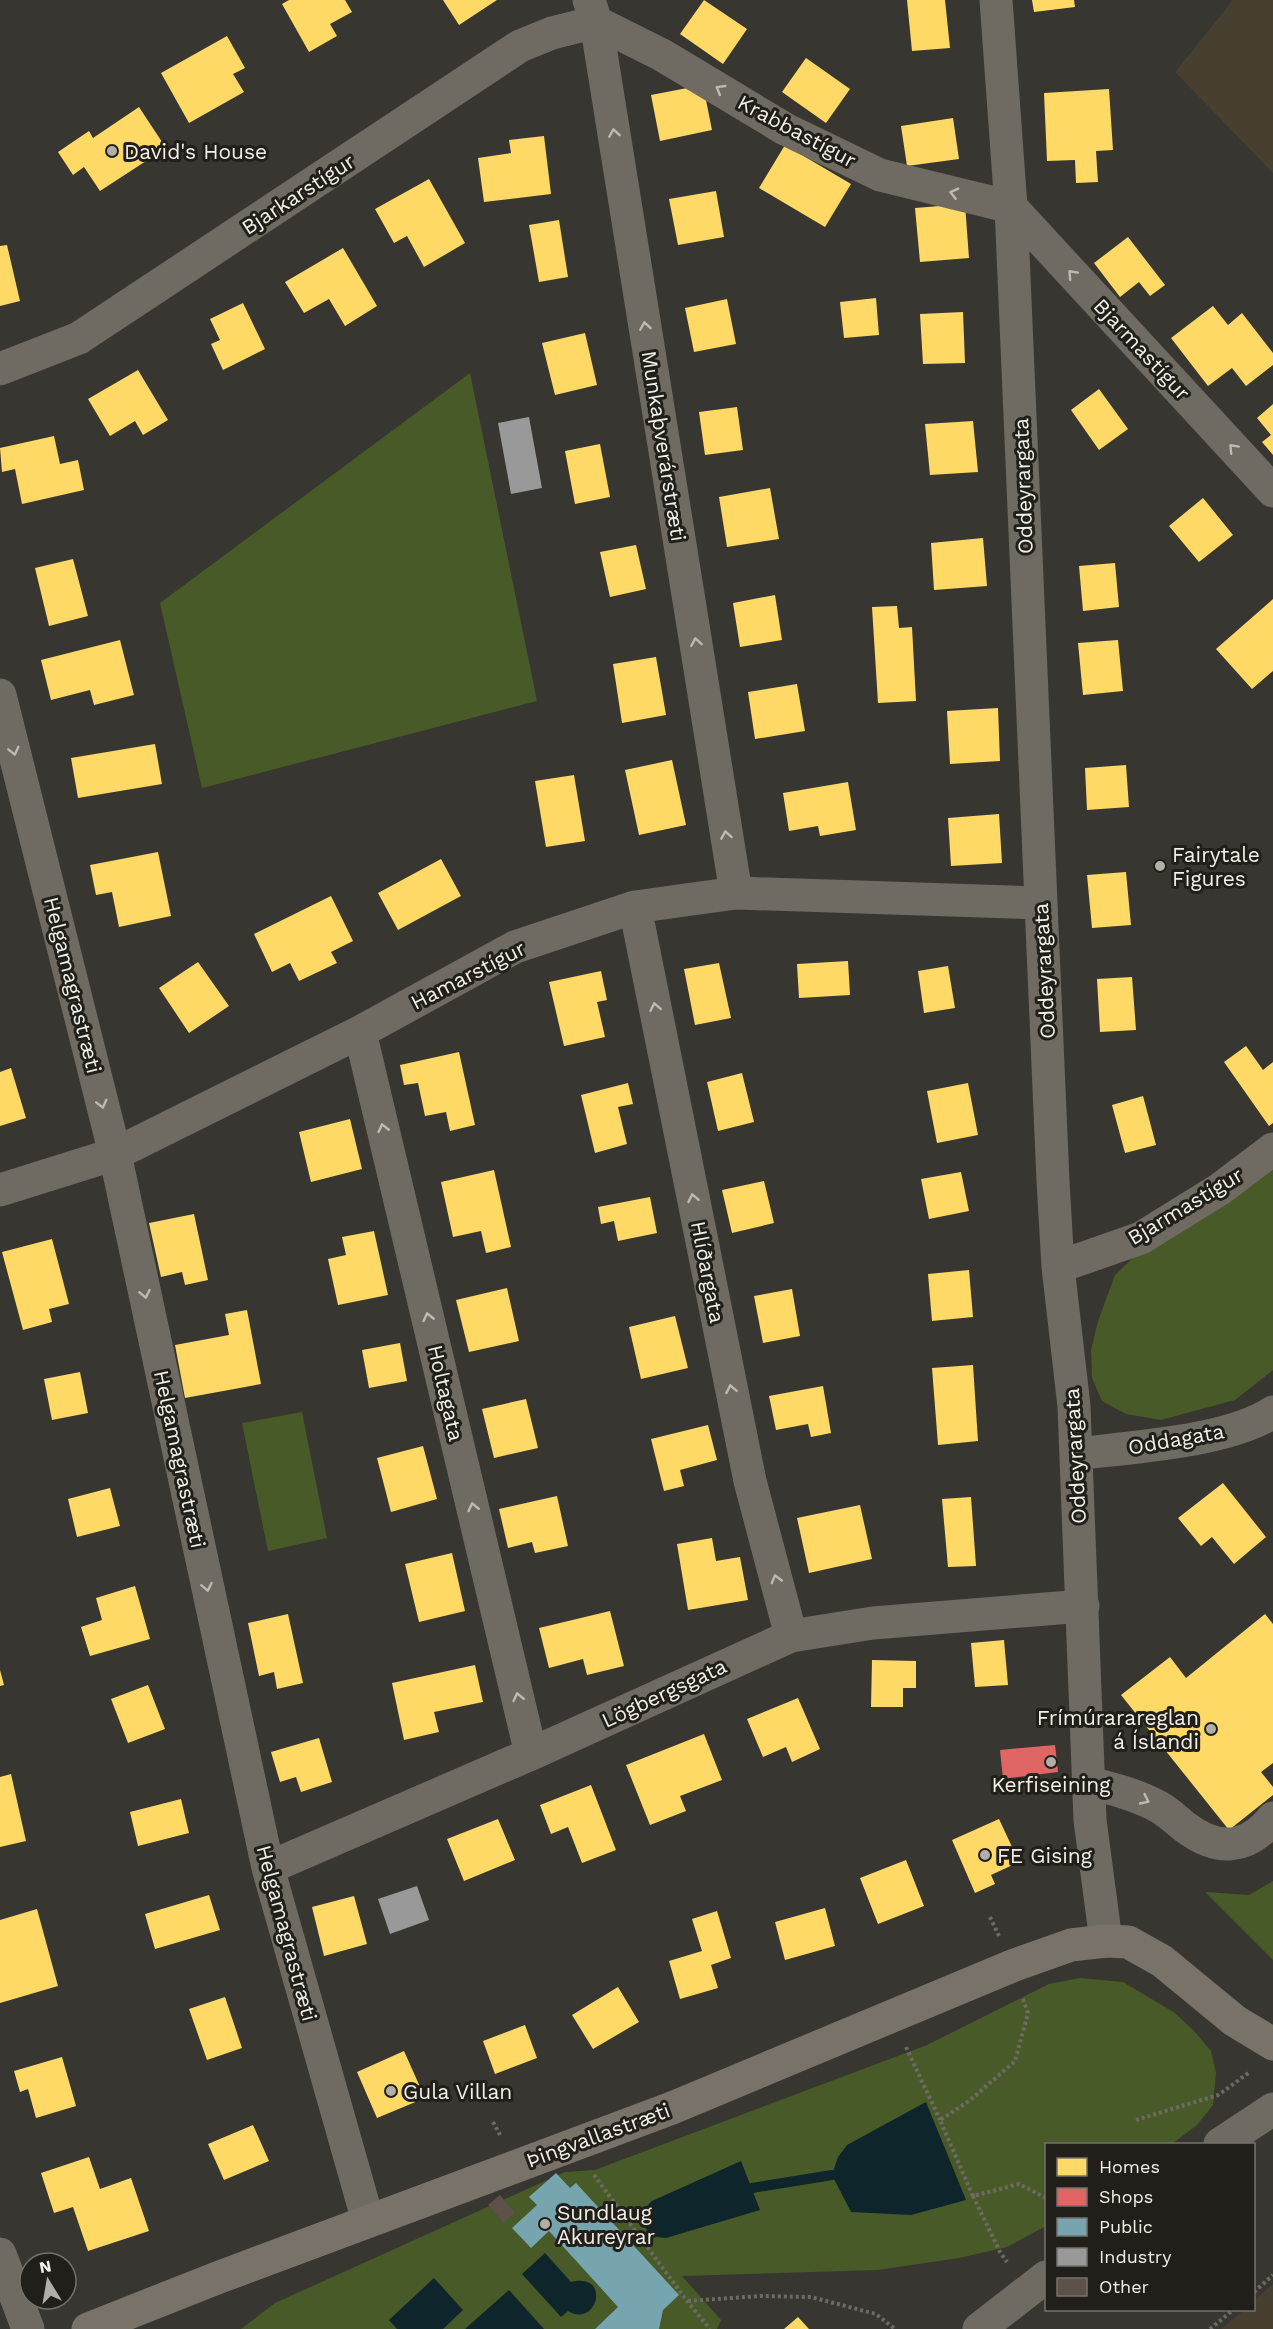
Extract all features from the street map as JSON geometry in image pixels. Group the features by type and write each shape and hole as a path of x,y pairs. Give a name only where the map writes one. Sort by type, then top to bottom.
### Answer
{"main road":[{"name":"Þingvallastræti","path":"88,2329 368,2221 672,2108 1012,1966 1071,1945 1106,1941 1128,1942 1162,1961 1235,2021 1264,2056"}],"street":[{"name":"Oddeyrargata","path":"996,0 1011,207 1059,1267 1074,1406 1090,1820 1106,1941"},
{"name":"Krabbastígur","path":"593,11 785,129 880,175 1011,207"},
{"name":"Bjarkarstígur","path":"0,369 79,338 520,46 552,33 593,11"},
{"name":"Munkaþverárstræti","path":"593,11 736,893"},
{"name":"Bjarmastígur","path":"1011,207 1273,491"},
{"name":"Helgamagrastræti","path":"0,695 115,1154 267,1868 368,2221"},
{"name":"Hamarstígur","path":"0,1190 115,1154 360,1032 515,947 635,907 736,893 1041,903"},
{"name":"Hlíðargata","path":"635,907 750,1481 791,1636"},
{"name":"Holtagata","path":"360,1032 531,1754"},
{"name":"Bjarmastígur","path":"1059,1267 1141,1238 1220,1189 1273,1149"},
{"name":"Oddagata","path":"1076,1454 1216,1435 1264,1418 1273,1412"},
{"name":"Lögbergsgata","path":"267,1868 531,1754 791,1636 873,1623 1083,1606"},
{"path":"1089,1784 1128,1792 1161,1808 1187,1828 1208,1839 1227,1844 1246,1842 1260,1833 1273,1818"},
{"path":"1223,2143 1273,2109"},
{"path":"0,2254 28,2329"},
{"path":"979,2329 1045,2279"}],"path":[{"path":"940,2120 969,2101 1015,2061 1028,2013 1012,1966 990,1917"},
{"path":"905,2044 1000,2252"},
{"path":"1136,2120 1218,2095 1264,2056"},
{"path":"493,2122 515,2166"},
{"path":"592,2171 710,2329"},
{"path":"973,2196 1019,2184 1045,2197"},
{"path":"1255,2291 1273,2275"},
{"path":"687,2301 760,2296 811,2297 876,2314 895,2329"},
{"path":"1210,2329 1232,2311"}],"shaded area":[{"path":"1233,0 1273,0 1273,173 1175,72"},
{"path":"1273,2284 1273,2329 1221,2329 1243,2311 1255,2311 1255,2300"}],"green space":[{"path":"470,373 537,701 202,788 160,603"},
{"path":"1273,1161 1273,1370 1235,1400 1161,1420 1126,1414 1102,1401 1092,1378 1091,1350 1098,1321 1115,1275 1137,1254"},
{"path":"302,1412 327,1538 268,1551 242,1423"},
{"path":"1273,1881 1273,1960 1205,1892 1249,1895"},
{"path":"1080,1978 1123,1982 1175,2013 1211,2051 1216,2073 1213,2105 1197,2125 1173,2143 1045,2143 1045,2227 1007,2247 959,2258 878,2270 682,2276 721,2320 717,2329 241,2329 275,2303 565,2172 595,2170 927,2045 1049,1984"}],"water":[{"path":"926,2102 966,2200 911,2215 851,2212 832,2175 838,2157 847,2145"},
{"path":"741,2161 760,2210 666,2238 658,2237 647,2230 644,2225 644,2213 652,2201"},
{"path":"545,2253 571,2282 584,2281 592,2285 596,2292 596,2299 593,2307 586,2313 578,2315 568,2311 561,2317 522,2274"},
{"path":"434,2278 463,2310 443,2329 397,2329 389,2320"},
{"path":"509,2290 544,2329 465,2329"}],"building: Homes":[{"path":"289,0 345,0 352,12 330,24 337,36 309,52 282,4"},
{"path":"443,0 497,0 459,25"},
{"path":"704,0 747,29 723,64 680,34"},
{"path":"907,0 945,0 950,48 912,51"},
{"path":"1032,0 1074,0 1075,7 1034,12"},
{"path":"227,36 245,68 233,74 244,92 189,123 161,73"},
{"path":"806,58 850,89 826,123 782,92"},
{"path":"703,85 712,130 660,141 651,95"},
{"path":"1109,89 1113,150 1096,151 1098,182 1076,183 1075,160 1047,161 1044,93"},
{"path":"139,107 166,148 100,191 84,167 73,175 58,152 89,131 93,138"},
{"path":"953,118 959,159 907,166 901,126"},
{"path":"544,136 551,194 484,202 478,158 511,153 509,140"},
{"path":"785,145 851,184 825,227 759,188"},
{"path":"429,179 465,243 424,267 407,236 394,243 375,209"},
{"path":"716,191 724,237 678,245 669,199"},
{"path":"965,204 969,258 920,262 915,208"},
{"path":"559,220 568,277 539,282 529,225"},
{"path":"1128,237 1165,285 1150,296 1139,282 1120,297 1094,263"},
{"path":"7,245 20,301 0,306 0,246"},
{"path":"343,248 377,306 345,326 329,299 304,313 285,282"},
{"path":"876,298 879,335 844,338 840,302"},
{"path":"727,299 736,344 694,352 685,308"},
{"path":"243,303 265,349 223,370 211,344 220,340 210,319"},
{"path":"1213,306 1228,325 1242,313 1273,353 1273,365 1246,386 1232,368 1208,386 1171,338"},
{"path":"963,312 965,363 923,364 920,314"},
{"path":"585,333 597,385 555,395 542,343"},
{"path":"138,370 168,420 143,435 135,421 110,436 88,399"},
{"path":"1099,389 1128,429 1099,450 1071,410"},
{"path":"1273,404 1273,455 1262,442 1271,435 1257,418"},
{"path":"737,407 743,450 705,455 699,412"},
{"path":"973,421 978,472 930,475 925,424"},
{"path":"54,436 60,464 78,460 84,490 22,504 15,469 2,472 0,448"},
{"path":"600,444 610,497 575,504 565,451"},
{"path":"770,488 779,539 727,547 719,497"},
{"path":"1203,498 1233,535 1199,562 1169,526"},
{"path":"983,538 987,586 934,590 931,543"},
{"path":"636,545 646,589 610,597 600,552"},
{"path":"73,559 88,616 49,626 35,568"},
{"path":"1115,563 1119,607 1083,611 1079,566"},
{"path":"775,595 782,640 740,647 733,603"},
{"path":"1273,599 1273,671 1252,689 1216,649"},
{"path":"897,606 899,628 912,627 916,701 878,703 872,607"},
{"path":"120,640 134,695 94,705 90,690 51,700 41,660"},
{"path":"1118,640 1123,691 1083,695 1078,643"},
{"path":"656,657 666,715 622,723 613,664"},
{"path":"797,684 805,731 755,739 748,692"},
{"path":"998,708 1000,761 950,764 947,711"},
{"path":"155,744 162,784 78,798 71,758"},
{"path":"672,760 686,825 639,835 625,770"},
{"path":"1126,765 1129,807 1087,810 1085,768"},
{"path":"574,775 585,841 546,847 535,781"},
{"path":"848,782 856,830 820,836 818,826 789,831 783,793"},
{"path":"999,814 1002,863 951,866 948,818"},
{"path":"158,852 171,916 119,927 112,892 96,895 90,865"},
{"path":"441,859 461,896 398,930 378,893"},
{"path":"1126,872 1131,925 1092,928 1087,875"},
{"path":"331,896 353,941 331,952 337,963 299,981 290,963 272,972 254,934"},
{"path":"848,961 850,995 799,998 797,964"},
{"path":"198,962 229,1006 189,1033 159,988"},
{"path":"719,963 731,1018 695,1025 684,969"},
{"path":"948,966 955,1008 924,1013 918,971"},
{"path":"601,971 607,1000 597,1002 605,1037 564,1046 549,982"},
{"path":"1132,977 1136,1030 1100,1032 1097,979"},
{"path":"1246,1046 1263,1070 1273,1062 1273,1123 1269,1126 1224,1062"},
{"path":"459,1052 475,1125 450,1131 446,1112 425,1116 418,1083 404,1085 400,1065"},
{"path":"11,1068 26,1118 0,1126 0,1072"},
{"path":"742,1073 754,1122 718,1131 707,1082"},
{"path":"628,1083 633,1104 618,1107 627,1144 595,1153 581,1095"},
{"path":"968,1083 978,1135 937,1143 927,1091"},
{"path":"1143,1096 1156,1145 1125,1153 1112,1105"},
{"path":"350,1119 362,1169 311,1182 299,1132"},
{"path":"494,1170 511,1247 486,1253 481,1231 453,1237 441,1182"},
{"path":"961,1172 969,1211 929,1219 921,1179"},
{"path":"764,1181 774,1223 732,1233 722,1190"},
{"path":"650,1197 657,1233 618,1241 614,1221 601,1224 598,1207"},
{"path":"194,1214 208,1280 185,1285 182,1272 161,1277 149,1223"},
{"path":"374,1231 388,1295 338,1305 328,1259 346,1255 342,1237"},
{"path":"52,1239 69,1304 49,1309 52,1322 23,1330 2,1252"},
{"path":"969,1270 973,1317 932,1321 928,1274"},
{"path":"507,1288 519,1341 469,1352 456,1300"},
{"path":"792,1289 800,1336 763,1343 754,1296"},
{"path":"247,1310 261,1384 185,1398 175,1345 229,1335 225,1314"},
{"path":"675,1316 688,1368 641,1379 629,1327"},
{"path":"400,1343 407,1381 369,1388 362,1350"},
{"path":"973,1365 978,1441 938,1445 932,1368"},
{"path":"80,1372 88,1413 52,1420 44,1379"},
{"path":"823,1386 831,1433 811,1437 808,1424 776,1430 769,1396"},
{"path":"526,1399 538,1448 494,1458 482,1409"},
{"path":"708,1425 717,1460 680,1470 684,1486 664,1491 651,1439"},
{"path":"423,1446 437,1499 391,1512 377,1458"},
{"path":"1223,1483 1266,1537 1234,1564 1212,1537 1201,1546 1178,1518"},
{"path":"110,1488 120,1526 77,1537 68,1499"},
{"path":"557,1496 568,1546 535,1553 532,1542 508,1548 499,1509"},
{"path":"971,1497 976,1566 948,1567 942,1499"},
{"path":"860,1505 872,1559 809,1573 797,1518"},
{"path":"712,1538 716,1561 740,1557 748,1600 688,1610 677,1544"},
{"path":"452,1553 465,1611 419,1622 405,1564"},
{"path":"135,1586 150,1639 90,1656 81,1627 102,1620 96,1598"},
{"path":"610,1611 624,1666 587,1675 583,1659 549,1668 539,1628"},
{"path":"288,1614 303,1683 277,1689 274,1672 259,1676 248,1623"},
{"name":"Frímúrarareglan á Íslandi","path":"1265,1614 1273,1624 1273,1763 1261,1772 1273,1787 1273,1795 1229,1830 1121,1695 1170,1657 1186,1678"},
{"path":"1004,1640 1008,1685 975,1687 971,1643"},
{"path":"872,1660 916,1661 916,1688 903,1688 903,1707 871,1707"},
{"path":"475,1665 483,1702 434,1712 439,1732 404,1740 392,1683"},
{"path":"0,1670 4,1685 0,1686"},
{"path":"148,1685 165,1729 128,1743 111,1699"},
{"path":"798,1698 820,1749 792,1762 786,1747 763,1757 747,1719"},
{"path":"704,1734 722,1780 680,1796 686,1811 650,1825 626,1765"},
{"path":"319,1738 332,1782 301,1792 296,1777 280,1782 271,1752"},
{"path":"11,1774 26,1841 0,1847 0,1777"},
{"path":"591,1785 616,1850 582,1863 568,1827 551,1834 540,1805"},
{"path":"181,1799 189,1833 138,1846 130,1812"},
{"path":"498,1819 515,1860 464,1881 447,1839"},
{"path":"999,1819 1019,1862 991,1875 995,1884 975,1893 952,1840"},
{"path":"906,1860 924,1906 878,1924 860,1878"},
{"path":"209,1895 220,1930 155,1949 145,1914"},
{"path":"354,1896 367,1944 324,1956 312,1907"},
{"path":"825,1908 835,1946 785,1960 775,1922"},
{"path":"37,1909 58,1986 0,2003 0,1920"},
{"path":"717,1911 731,1958 711,1965 718,1988 680,1999 669,1961 702,1951 692,1919"},
{"path":"618,1987 639,2022 593,2049 572,2015"},
{"path":"225,1997 242,2048 207,2060 189,2009"},
{"path":"525,2025 537,2058 495,2074 483,2041"},
{"path":"404,2051 425,2098 377,2118 357,2072"},
{"path":"62,2057 76,2106 36,2118 28,2089 20,2092 14,2071"},
{"path":"253,2125 269,2161 224,2180 208,2144"},
{"path":"89,2157 100,2189 131,2178 149,2231 88,2251 73,2207 54,2213 41,2173"},
{"path":"798,2317 809,2329 784,2329"}],"building: Shops":[{"path":"1055,1745 1058,1772 1003,1779 1000,1750"}],"building: Public":[{"path":"556,2173 570,2188 576,2183 679,2295 663,2310 659,2329 595,2329 618,2307 549,2231 531,2248 512,2228 537,2205 529,2197"}],"building: Industry":[{"path":"529,417 542,488 511,494 498,423"},
{"path":"417,1886 429,1920 390,1934 378,1899"}],"building: Other":[{"path":"500,2195 515,2213 504,2223 488,2205"}],"waterway":[{"path":"752,2188 832,2175"}],"place":[{"name":"David's House","path":"112,151"},
{"name":"Fairytale Figures","path":"1160,866"},
{"name":"Frímúrarareglan á Íslandi","path":"1211,1729"},
{"name":"Kerfiseining","path":"1051,1762"},
{"name":"FE Gising","path":"985,1855"},
{"name":"Gula Villan","path":"391,2091"},
{"name":"Sundlaug Akureyrar","path":"545,2224"}]}
